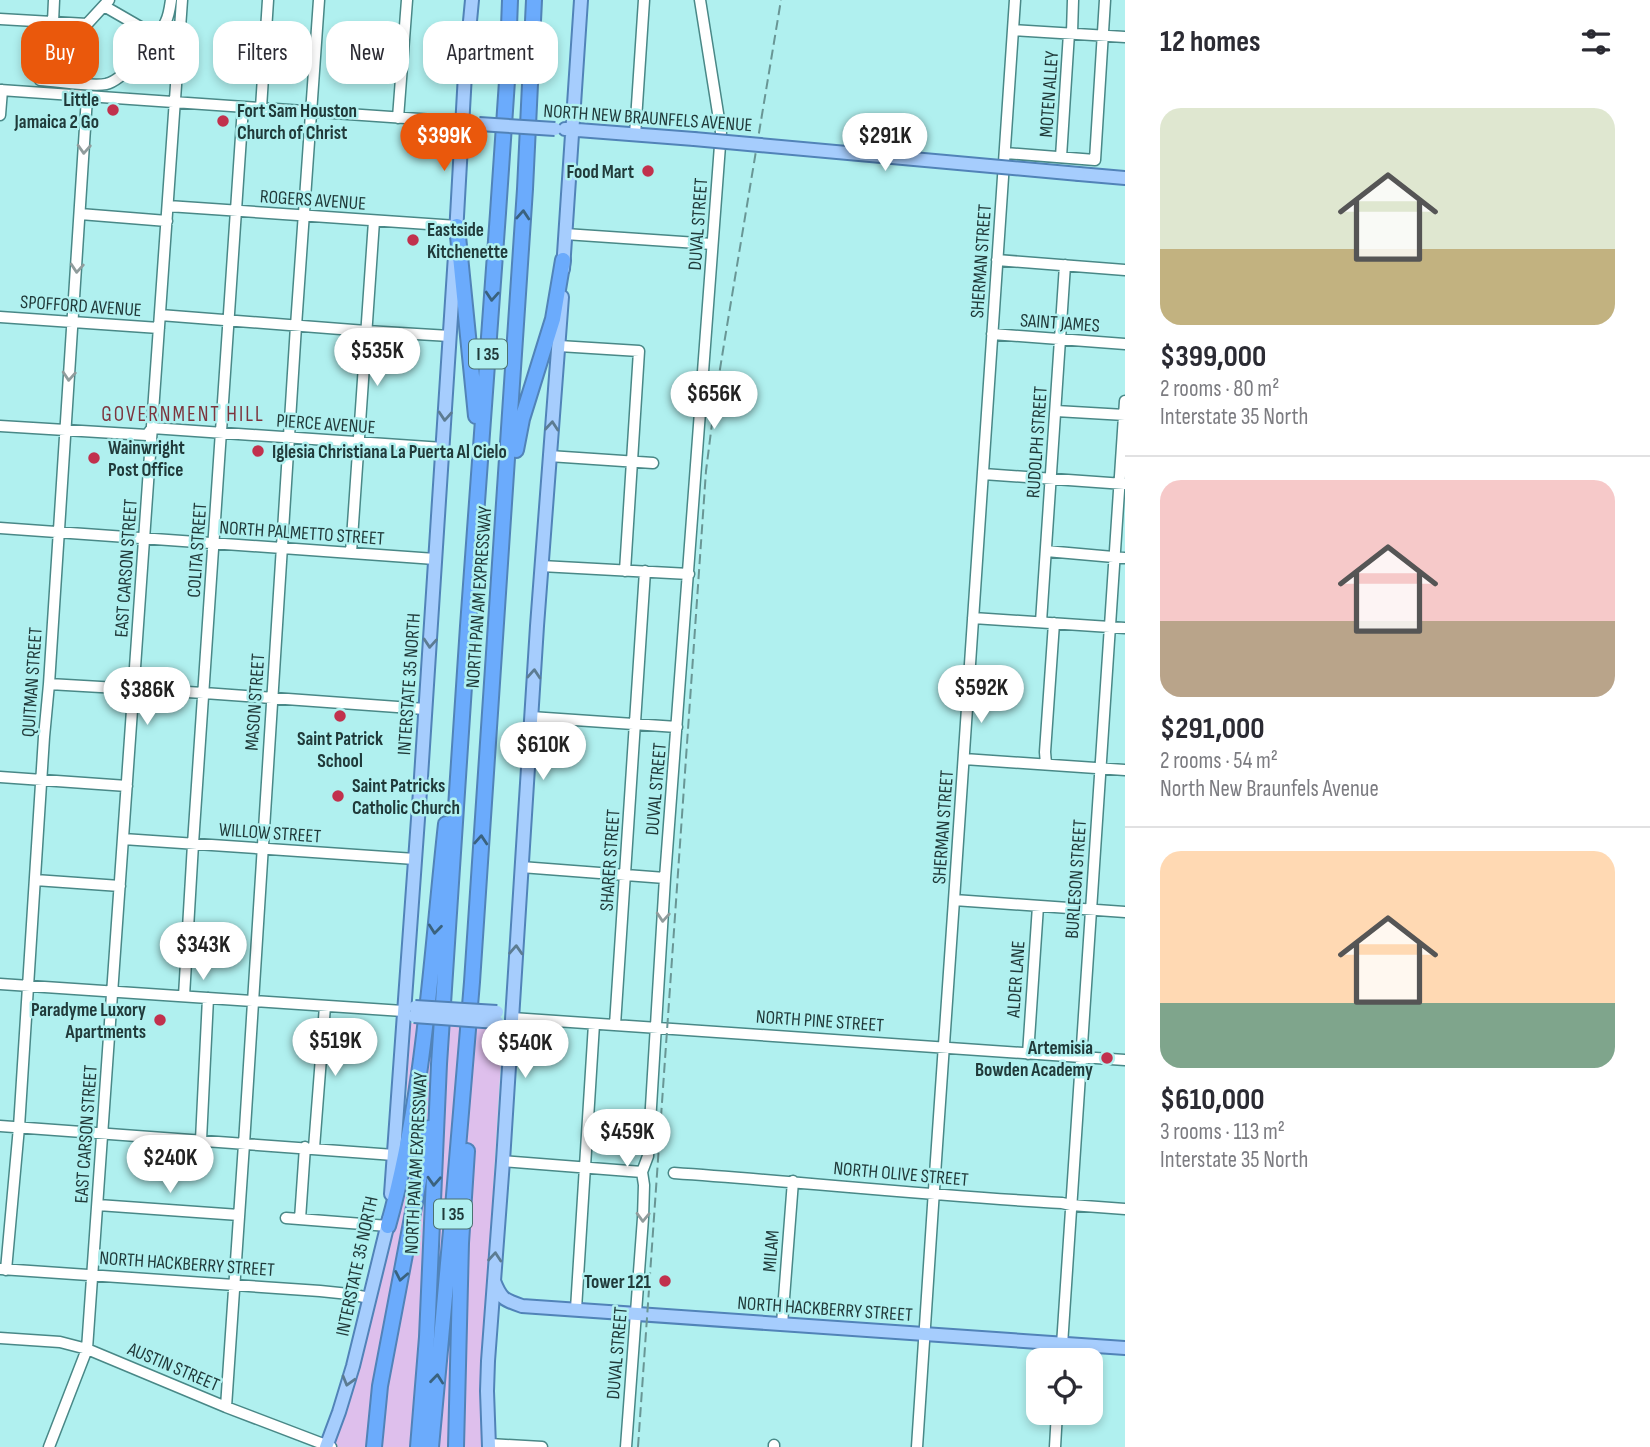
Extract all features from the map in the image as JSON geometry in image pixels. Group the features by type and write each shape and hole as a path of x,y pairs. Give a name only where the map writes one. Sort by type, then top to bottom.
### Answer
{"highway":[{"name":"NORTH PAN AM EXPRESSWAY","path":"418,1447 427,1348 439,1064 507,81 507,0"},
{"name":"NORTH PAN AM EXPRESSWAY","path":"431,1447 472,982 530,109 534,0"},
{"path":"530,109 541,0"},
{"path":"457,226 476,415 468,626"},
{"path":"494,649 510,534 517,437 553,319 563,260"},
{"path":"388,1226 401,1176 422,1054 453,765 462,716"},
{"path":"456,1447 460,1414 461,1243 470,1095 472,982"},
{"path":"374,1447 380,1386 439,1064"},
{"path":"411,1447 422,1328 428,1308"},
{"path":"460,1414 464,1447"}],"main road":[{"name":"INTERSTATE 35 NORTH","path":"328,1447 388,1226 411,1011 415,859 472,0"},
{"path":"489,1445 487,1391 493,1281 581,0"},
{"name":"NORTH NEW BRAUNFELS AVENUE","path":"463,122 694,138 1125,178"},
{"name":"NORTH PINE STREET","path":"411,1011 512,1018"},
{"path":"493,1281 504,1299 522,1306"},
{"path":"491,1324 502,1311 522,1306"},
{"name":"NORTH HACKBERRY STREET","path":"522,1306 1125,1348"}],"street":[{"path":"53,21 54,0"},
{"path":"166,21 171,0"},
{"name":"EAST CARSON STREET","path":"49,1447 88,1349 182,0"},
{"path":"261,108 268,0"},
{"name":"MASON STREET","path":"226,1407 296,326 320,0"},
{"path":"398,118 407,0"},
{"path":"635,135 645,0"},
{"name":"DUVAL STREET","path":"626,1447 643,1218 642,1171 648,1156 665,878 721,132 700,0"},
{"name":"SHERMAN STREET","path":"917,1447 1015,0"},
{"name":"MOTEN ALLEY","path":"1061,157 1073,0"},
{"path":"1005,153 1095,160 1105,0"},
{"path":"90,21 107,3 134,21"},
{"path":"0,19 35,21"},
{"path":"1013,30 1125,37"},
{"path":"0,115 1,90"},
{"name":"NORTH NEW BRAUNFELS AVENUE","path":"1,90 463,122"},
{"name":"QUITMAN STREET","path":"3,1269 19,1127 87,97"},
{"name":"COLITA STREET","path":"184,996 243,107"},
{"name":"ROGERS AVENUE","path":"168,206 457,226"},
{"path":"80,214 167,221"},
{"path":"351,553 374,221"},
{"path":"565,234 712,244"},
{"path":"997,260 1125,270"},
{"name":"RUDOLPH STREET","path":"1041,622 1065,265"},
{"name":"SPOFFORD AVENUE","path":"160,315 450,336"},
{"name":"SPOFFORD AVENUE","path":"0,317 159,328"},
{"name":"SAINT JAMES","path":"992,334 1125,344"},
{"path":"559,346 639,351 625,571"},
{"name":"BURLESON STREET","path":"1062,1348 1110,627 1120,557 1125,401"},
{"path":"1056,411 1125,415"},
{"name":"PIERCE AVENUE","path":"0,426 147,435 152,428 443,448"},
{"path":"550,456 653,463"},
{"path":"983,474 1122,484"},
{"name":"NORTH PALMETTO STREET","path":"0,528 435,559"},
{"path":"1046,551 1120,557"},
{"path":"541,566 688,573"},
{"name":"SHARER STREET","path":"615,1026 645,571"},
{"path":"973,618 1125,628"},
{"path":"1046,765 1054,623"},
{"path":"49,684 425,709"},
{"path":"531,717 677,727"},
{"path":"964,759 1125,770"},
{"path":"0,777 127,786"},
{"name":"WILLOW STREET","path":"123,839 415,859"},
{"path":"521,867 665,878"},
{"path":"35,880 120,886"},
{"path":"954,900 1125,912"},
{"name":"ALDER LANE","path":"1028,1054 1038,906"},
{"name":"NORTH PINE STREET","path":"0,984 411,1011"},
{"path":"201,1140 208,998"},
{"path":"300,1219 325,1006"},
{"name":"NORTH PINE STREET","path":"512,1018 1125,1060"},
{"path":"576,1310 594,1024"},
{"path":"0,1126 394,1155"},
{"path":"503,1161 642,1171"},
{"name":"NORTH OLIVE STREET","path":"674,1173 1125,1209"},
{"name":"MILAM","path":"782,1324 793,1181"},
{"path":"98,1205 239,1215"},
{"path":"286,1218 388,1226"},
{"name":"NORTH HACKBERRY STREET","path":"3,1269 328,1292 370,1298"},
{"name":"AUSTIN STREET","path":"0,1338 60,1342 88,1349 328,1447"},
{"path":"1055,1447 1056,1425"},
{"path":"489,1445 542,1447"}],"shaded area":[{"path":"410,1023 503,1029 480,1402 483,1447 335,1447 405,1128"}],"railway":[{"path":"638,1447 706,471 715,400 781,0"}],"place":[{"name":"Little Jamaica 2 Go","path":"113,110"},
{"name":"Fort Sam Houston Church of Christ","path":"223,121"},
{"name":"Food Mart","path":"648,171"},
{"name":"Eastside Kitchenette","path":"413,240"},
{"name":"Iglesia Christiana La Puerta Al Cielo","path":"258,451"},
{"name":"Wainwright Post Office","path":"94,458"},
{"name":"Saint Patrick School","path":"340,716"},
{"name":"Saint Patricks Catholic Church","path":"338,796"},
{"name":"Paradyme Luxory Apartments","path":"160,1020"},
{"name":"Artemisia Bowden Academy","path":"1107,1058"},
{"name":"Tower 121","path":"665,1281"}],"district":[{"name":"GOVERNMENT HILL","path":"183,414"}]}
